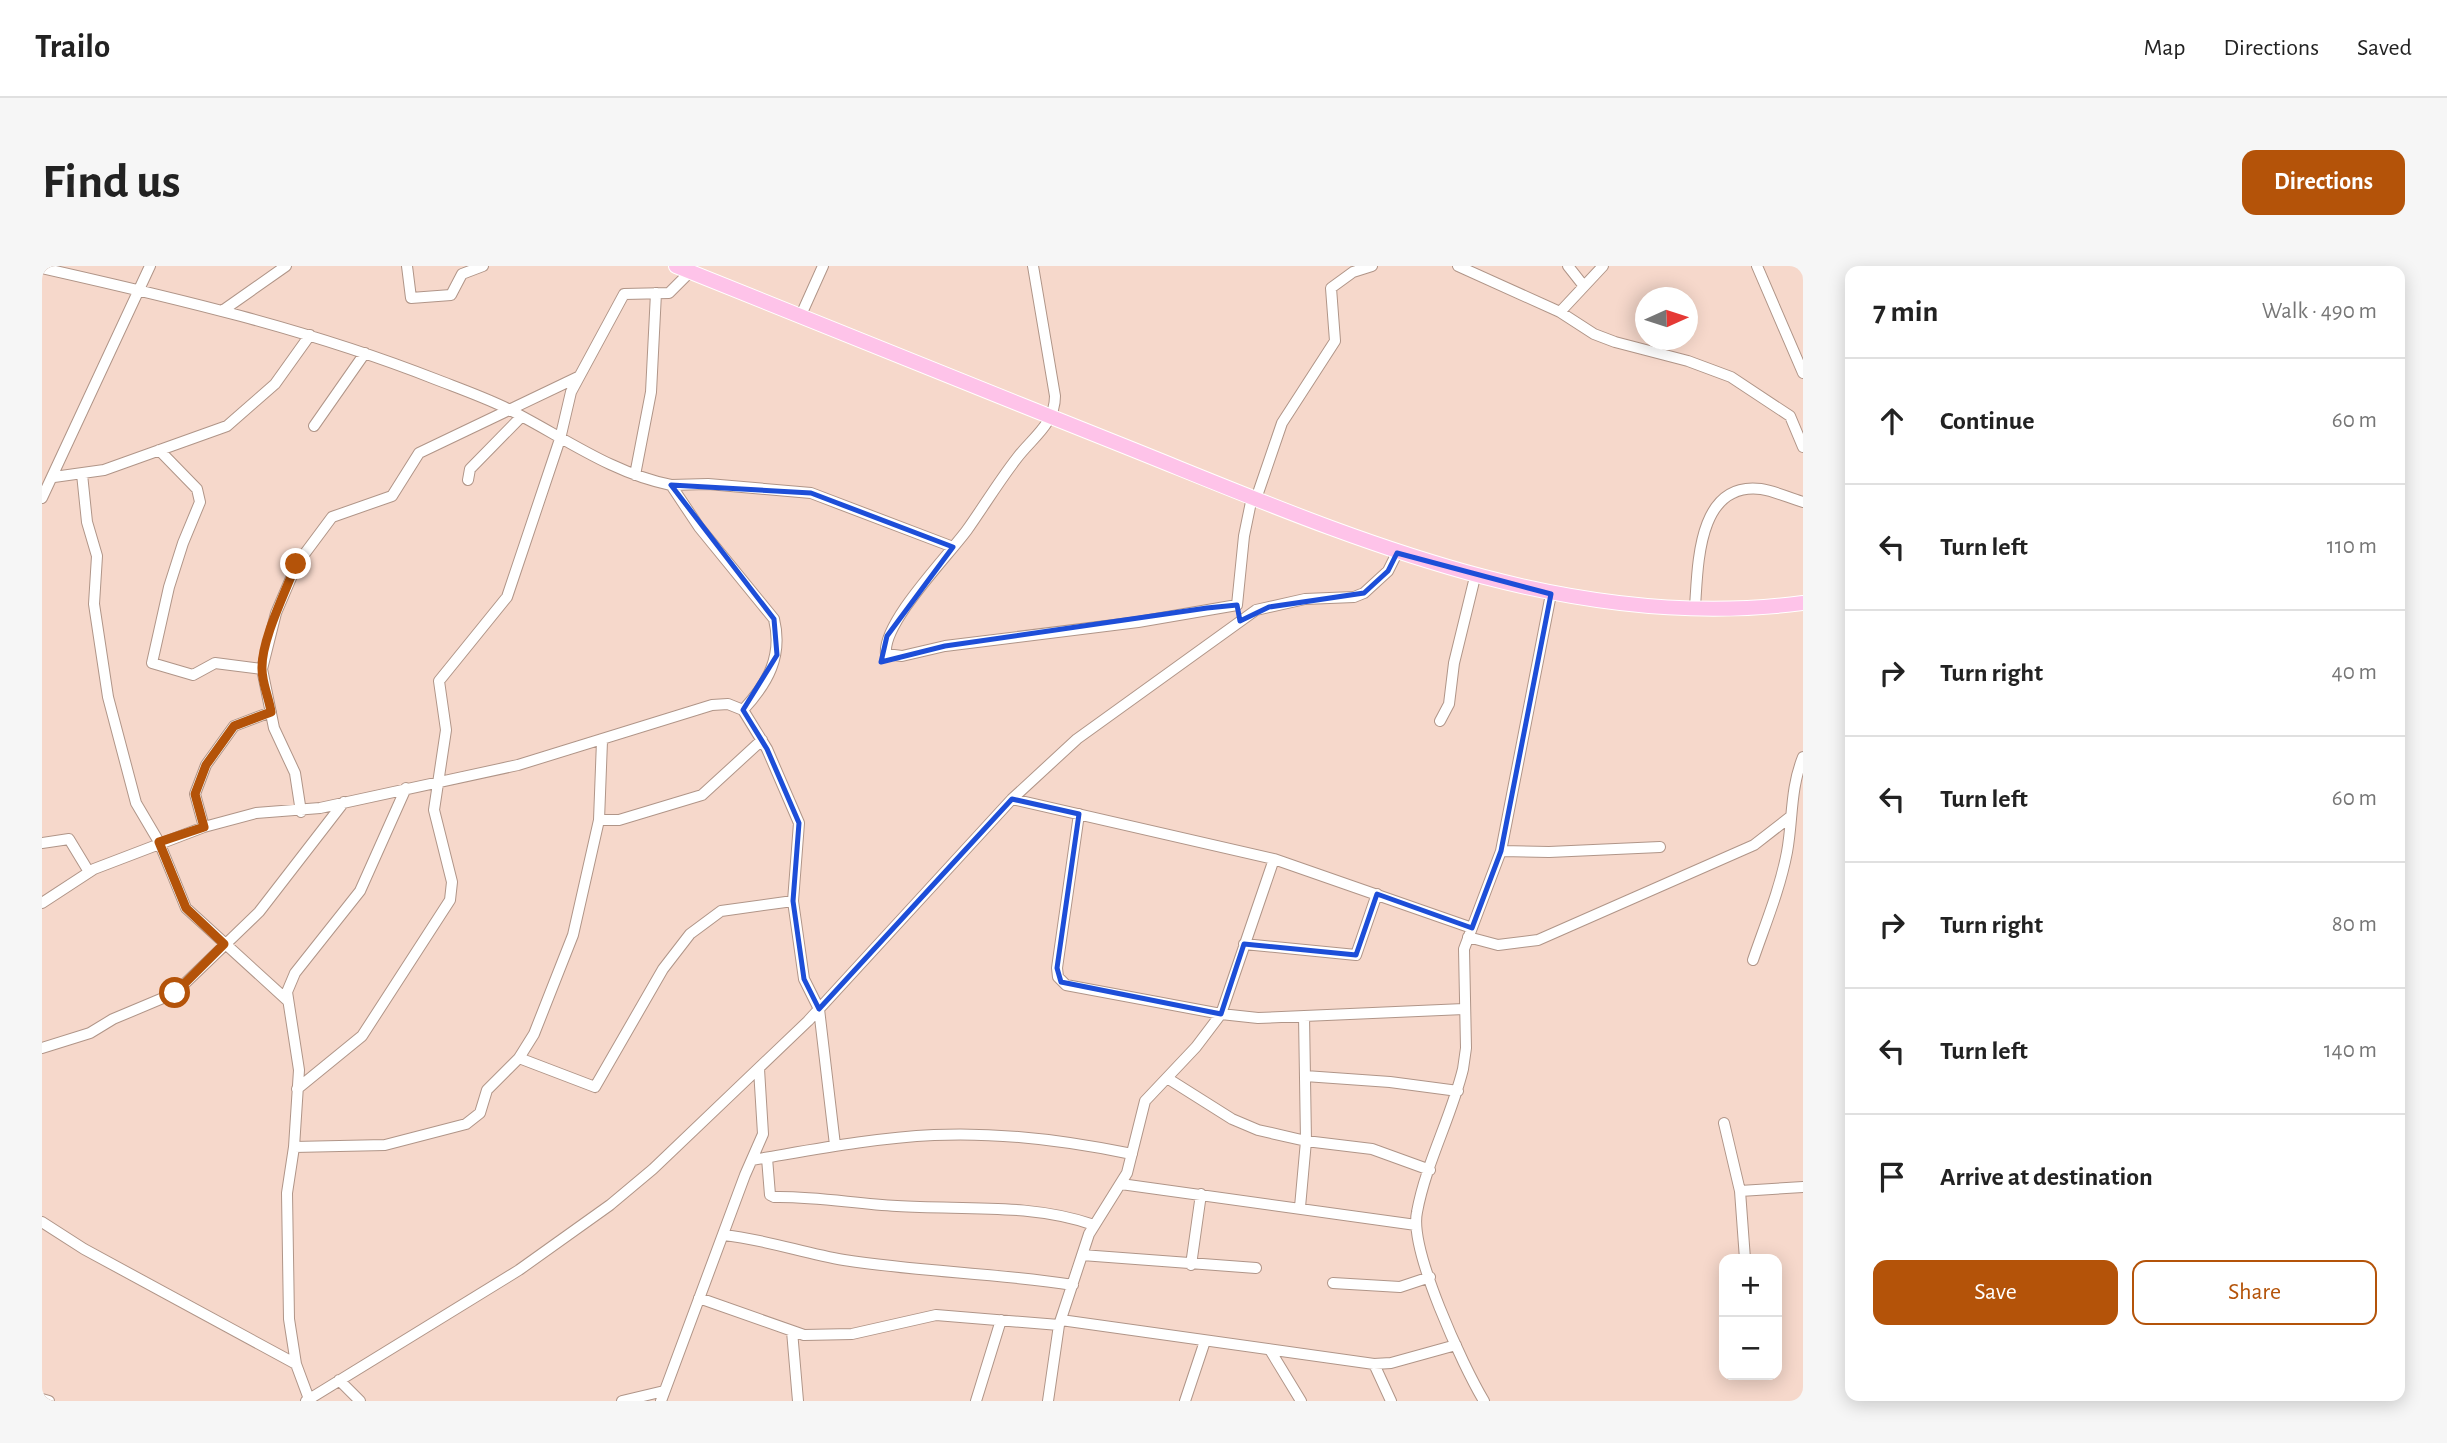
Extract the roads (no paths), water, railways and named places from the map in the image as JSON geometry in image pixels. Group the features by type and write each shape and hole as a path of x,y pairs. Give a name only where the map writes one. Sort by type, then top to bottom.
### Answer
{"main road":[{"path":"676,266 1254,498 1397,553 1475,577 1552,594 1638,605 1695,607 1803,603"}],"street":[{"path":"43,495 54,477 106,356 150,266"},
{"path":"222,311 286,266"},
{"path":"407,266 411,298 441,298 451,295 463,274 483,266"},
{"path":"800,314 823,266"},
{"path":"1033,266 1055,396 1053,417 1017,457 953,547 929,575 887,636 886,654 902,656 945,646 1138,622 1237,605"},
{"path":"1240,621 1237,605 1244,536 1254,498 1282,423 1335,341 1331,288 1353,272 1372,266"},
{"path":"1458,266 1560,312 1594,334 1615,342 1688,360 1731,377 1790,416 1803,447"},
{"path":"1569,266 1583,285"},
{"path":"1560,312 1603,266"},
{"path":"1757,266 1803,373"},
{"path":"42,268 222,311 365,353 509,410 560,439 635,475 671,485 708,484 811,494 953,547"},
{"path":"298,1089 362,1036 450,900 452,882 435,821 446,730 439,681 508,597 578,377 601,341 624,294 669,293 690,272"},
{"path":"635,475 651,392 656,293"},
{"path":"54,477 82,474 227,426 275,384 310,335"},
{"path":"314,426 365,353"},
{"path":"300,812 295,773 279,740 261,669 276,613 296,564 325,522 332,517 392,496 419,453 578,377"},
{"path":"1790,416 1803,412"},
{"path":"468,480 470,469 521,417"},
{"path":"159,450 197,489 200,502 169,587 152,663 193,675 215,663 261,669"},
{"path":"82,474 87,522 97,556 94,604 107,697 136,803 159,842 186,908 288,1000"},
{"path":"671,485 699,527 774,619 778,637 777,656 759,693 743,710"},
{"path":"1695,607 1703,533 1709,518 1727,496 1744,489 1762,489 1803,502"},
{"path":"406,788 360,891 289,982 288,1000 298,1054 294,1147 287,1194 291,1338 308,1400 519,1270 610,1205 760,1069 819,1009 1012,799 1077,739 1256,610 1364,593 1388,571 1397,553"},
{"path":"1440,721 1449,704 1454,663 1475,577"},
{"path":"1484,1401 1456,1345 1430,1277 1416,1225 1417,1210 1458,1091 1466,1048 1462,961 1500,850 1552,594"},
{"path":"42,903 89,872 159,842 204,827 256,813 300,812 438,780 518,765 712,705 728,704 743,710 762,740 799,823 793,901 804,979 819,1009 835,1145"},
{"path":"204,827 195,794 206,765 234,726 271,712"},
{"path":"599,821 619,820 702,795 762,740"},
{"path":"294,1147 385,1145 466,1124 480,1113 492,1083 519,1058 534,1034 573,935 599,821 602,741"},
{"path":"1753,960 1783,874 1795,776 1802,764"},
{"path":"1012,799 1274,859 1377,894 1498,945 1538,940 1754,845 1790,817"},
{"path":"42,1048 90,1033 113,1019 170,996 259,912 344,802"},
{"path":"1079,814 1057,968 1061,982 1083,990 1258,1018 1464,1009"},
{"path":"42,843 69,839 89,872"},
{"path":"1500,850 1549,852 1660,847"},
{"path":"1048,1401 1060,1323 1094,1225 1121,1184 1132,1154 1145,1101 1196,1047 1221,1014 1274,859"},
{"path":"1244,944 1356,955 1377,894"},
{"path":"519,1058 596,1087 663,969 690,934 720,911 793,901"},
{"path":"1300,1207 1306,1141 1304,1016"},
{"path":"622,1401 663,1396 762,1134 760,1069"},
{"path":"1305,1076 1390,1082 1458,1091"},
{"path":"1167,1077 1233,1119 1258,1130 1306,1141 1372,1149 1430,1170"},
{"path":"1724,1123 1740,1191 1745,1254"},
{"path":"752,1160 835,1145 937,1135 1053,1142 1132,1154"},
{"path":"767,1158 770,1195 774,1198 810,1196 880,1205 1005,1209 1074,1218 1094,1225"},
{"path":"1121,1184 1416,1225"},
{"path":"1740,1191 1803,1187"},
{"path":"1191,1265 1201,1194"},
{"path":"42,1222 84,1249 296,1364"},
{"path":"723,1236 757,1239 842,1260 1018,1276 1073,1285"},
{"path":"1082,1255 1256,1268"},
{"path":"1333,1283 1400,1287 1430,1277"},
{"path":"699,1298 804,1335 852,1334 936,1315 1060,1323 1374,1364 1391,1363 1456,1345"},
{"path":"976,1401 1001,1320"},
{"path":"792,1331 798,1401"},
{"path":"1185,1401 1205,1341"},
{"path":"1270,1350 1301,1401"},
{"path":"1374,1364 1391,1401"},
{"path":"339,1380 360,1401"},
{"path":"42,1399 49,1401"}]}
